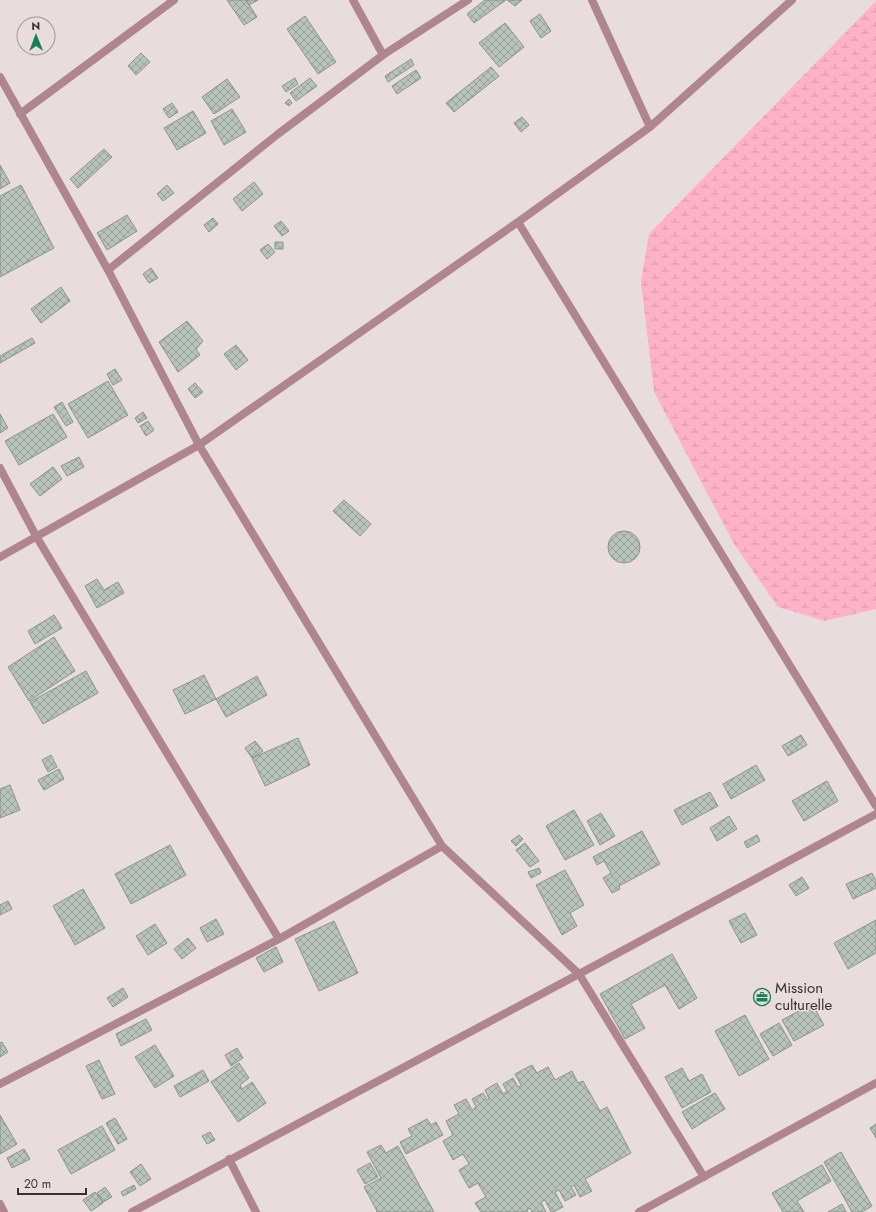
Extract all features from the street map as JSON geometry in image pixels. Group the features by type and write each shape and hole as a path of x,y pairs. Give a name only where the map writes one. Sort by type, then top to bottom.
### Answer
{"street":[{"path":"20,114 174,0"},
{"path":"353,0 383,55"},
{"path":"108,270 278,134 383,55 468,0"},
{"path":"592,0 650,127"},
{"path":"0,557 199,445 518,222 650,127 792,0"},
{"path":"0,77 108,270 199,445 442,846 579,974 704,1177"},
{"path":"518,222 876,806"},
{"path":"0,468 36,536 279,939"},
{"path":"132,1212 876,814"},
{"path":"0,1084 279,939 442,846"},
{"path":"639,1212 876,1083"},
{"path":"229,1159 256,1212"},
{"path":"0,1204 4,1212"}],"green space":[{"path":"876,1 876,609 825,621 778,607 734,544 654,392 641,281 649,234"}],"building":[{"path":"227,0 246,0 257,17 244,25"},
{"path":"246,0 258,0 249,5"},
{"path":"485,0 506,0 474,23 467,14"},
{"path":"507,0 522,0 515,6"},
{"path":"540,14 551,31 541,38 530,21"},
{"path":"305,16 336,62 318,74 287,29"},
{"path":"505,23 524,47 499,67 479,43"},
{"path":"141,53 150,62 136,75 128,66"},
{"path":"411,59 414,65 388,82 385,76"},
{"path":"491,67 499,76 454,112 446,103"},
{"path":"416,70 421,78 397,94 392,86"},
{"path":"295,78 298,84 286,92 282,86"},
{"path":"310,78 317,86 296,101 290,93"},
{"path":"227,79 240,97 214,114 202,97"},
{"path":"289,99 292,103 289,106 285,103"},
{"path":"172,103 178,112 169,118 163,109"},
{"path":"232,109 246,132 224,145 211,121"},
{"path":"193,111 206,133 177,150 164,128"},
{"path":"522,117 529,125 521,132 514,123"},
{"path":"104,149 112,157 78,188 70,179"},
{"path":"0,165 10,183 0,189"},
{"path":"254,182 263,194 242,211 233,199"},
{"path":"21,185 54,248 0,277 0,196"},
{"path":"167,185 174,193 163,201 157,194"},
{"path":"127,215 137,231 107,250 97,233"},
{"path":"213,218 218,224 209,232 204,225"},
{"path":"281,221 289,231 282,236 274,226"},
{"path":"275,242 283,242 283,249 275,249"},
{"path":"268,244 275,252 267,259 260,250"},
{"path":"151,268 158,278 149,283 143,274"},
{"path":"61,287 70,301 41,323 31,309"},
{"path":"187,321 203,341 196,349 200,355 178,372 159,342"},
{"path":"32,338 35,343 0,363 0,356"},
{"path":"236,345 248,360 236,370 224,354"},
{"path":"115,369 122,380 113,385 107,374"},
{"path":"108,381 128,415 88,438 68,404"},
{"path":"195,383 203,392 195,398 188,389"},
{"path":"62,402 73,422 66,426 54,407"},
{"path":"143,412 147,418 138,423 135,418"},
{"path":"0,414 8,428 0,433"},
{"path":"53,414 67,437 19,465 5,441"},
{"path":"148,421 154,430 146,436 140,426"},
{"path":"79,457 84,467 67,476 61,466"},
{"path":"53,467 62,479 40,496 30,484"},
{"path":"344,500 371,524 360,536 333,511"},
{"path":"621,531 627,531 637,538 640,547 639,553 633,560 627,563 621,563 611,556 608,550 608,544 615,534"},
{"path":"97,579 104,590 118,582 124,593 97,608 85,586"},
{"path":"54,615 62,628 35,644 28,631"},
{"path":"54,637 75,671 29,701 8,667"},
{"path":"86,671 98,693 43,724 30,702"},
{"path":"204,675 216,699 185,714 173,690"},
{"path":"257,676 267,695 226,717 216,699"},
{"path":"801,735 807,745 788,756 782,746"},
{"path":"298,738 310,765 265,786 252,758"},
{"path":"255,741 263,751 252,758 245,748"},
{"path":"51,755 57,767 48,772 42,760"},
{"path":"756,765 765,780 731,799 723,784"},
{"path":"59,769 64,779 44,790 38,780"},
{"path":"827,781 838,801 804,821 792,801"},
{"path":"10,785 20,810 0,818 0,789"},
{"path":"710,792 718,806 682,825 674,810"},
{"path":"574,810 594,845 565,860 546,826"},
{"path":"601,813 615,836 600,845 587,821"},
{"path":"729,816 737,829 717,841 710,828"},
{"path":"642,831 660,864 619,886 620,889 612,893 603,878 611,873 604,861 597,865 593,857"},
{"path":"519,835 523,839 516,846 511,841"},
{"path":"757,835 760,841 747,848 744,842"},
{"path":"525,843 539,861 530,867 516,850"},
{"path":"170,845 186,875 131,904 115,874"},
{"path":"539,868 541,873 531,878 528,872"},
{"path":"565,870 584,905 570,913 577,926 562,935 536,885"},
{"path":"872,873 876,881 876,888 853,899 846,884"},
{"path":"802,877 809,888 796,896 789,885"},
{"path":"83,889 105,928 75,945 53,906"},
{"path":"8,901 12,909 0,915 0,905"},
{"path":"745,913 757,935 741,943 729,921"},
{"path":"216,919 224,934 207,942 200,928"},
{"path":"876,920 876,953 848,969 834,943"},
{"path":"334,921 358,973 319,991 295,939"},
{"path":"155,924 167,943 148,955 136,936"},
{"path":"188,938 196,948 182,959 174,949"},
{"path":"276,947 283,962 264,972 256,958"},
{"path":"672,954 697,998 679,1009 665,985 631,1004 645,1028 625,1039 600,994"},
{"path":"123,988 128,997 113,1007 107,998"},
{"path":"812,1004 824,1025 794,1041 782,1020"},
{"path":"745,1015 769,1059 739,1076 715,1031"},
{"path":"146,1019 152,1030 121,1046 116,1034"},
{"path":"779,1023 792,1045 773,1056 760,1034"},
{"path":"2,1042 8,1052 0,1057 0,1043"},
{"path":"155,1045 174,1076 155,1088 135,1057"},
{"path":"237,1048 243,1058 231,1066 225,1055"},
{"path":"99,1060 115,1094 102,1099 86,1066"},
{"path":"239,1063 249,1078 240,1085 242,1089 252,1082 266,1103 238,1122 211,1082"},
{"path":"532,1065 537,1073 548,1067 555,1080 572,1071 578,1083 583,1081 600,1111 607,1107 631,1153 585,1179 592,1191 580,1197 574,1185 571,1187 576,1195 565,1201 559,1190 555,1192 563,1207 553,1212 551,1212 545,1200 541,1202 546,1212 532,1212 530,1208 527,1210 528,1212 481,1212 475,1203 486,1197 478,1183 469,1188 459,1170 469,1164 463,1154 453,1160 443,1141 453,1135 446,1121 459,1114 454,1105 466,1099 472,1110 476,1107 472,1099 483,1093 487,1100 489,1099 485,1090 497,1083 503,1094 507,1092 503,1084 513,1078 518,1087 521,1085 515,1074"},
{"path":"682,1068 689,1081 702,1074 711,1092 682,1108 665,1077"},
{"path":"203,1070 209,1081 180,1097 174,1086"},
{"path":"715,1093 725,1109 692,1129 682,1112"},
{"path":"0,1115 17,1144 0,1154"},
{"path":"115,1118 127,1139 118,1144 106,1123"},
{"path":"427,1119 431,1125 436,1122 443,1135 406,1154 400,1142 412,1136 408,1129"},
{"path":"876,1124 876,1138 870,1128"},
{"path":"102,1126 115,1150 71,1174 58,1150"},
{"path":"210,1132 215,1140 207,1144 202,1136"},
{"path":"381,1145 386,1153 398,1146 434,1212 376,1212 377,1211 364,1187 381,1178 367,1152"},
{"path":"24,1149 30,1159 12,1168 7,1158"},
{"path":"841,1152 872,1206 862,1212 852,1212 824,1162"},
{"path":"370,1163 378,1177 365,1184 357,1170"},
{"path":"141,1164 151,1179 140,1186 130,1172"},
{"path":"822,1165 831,1181 797,1201 804,1212 783,1212 772,1193"},
{"path":"134,1185 136,1189 123,1196 121,1192"},
{"path":"105,1187 112,1197 103,1202 97,1193"},
{"path":"95,1192 103,1203 91,1211 83,1200"},
{"path":"842,1204 846,1212 828,1212"}],"place":[{"name":"Mission culturelle","path":"762,997"}]}
